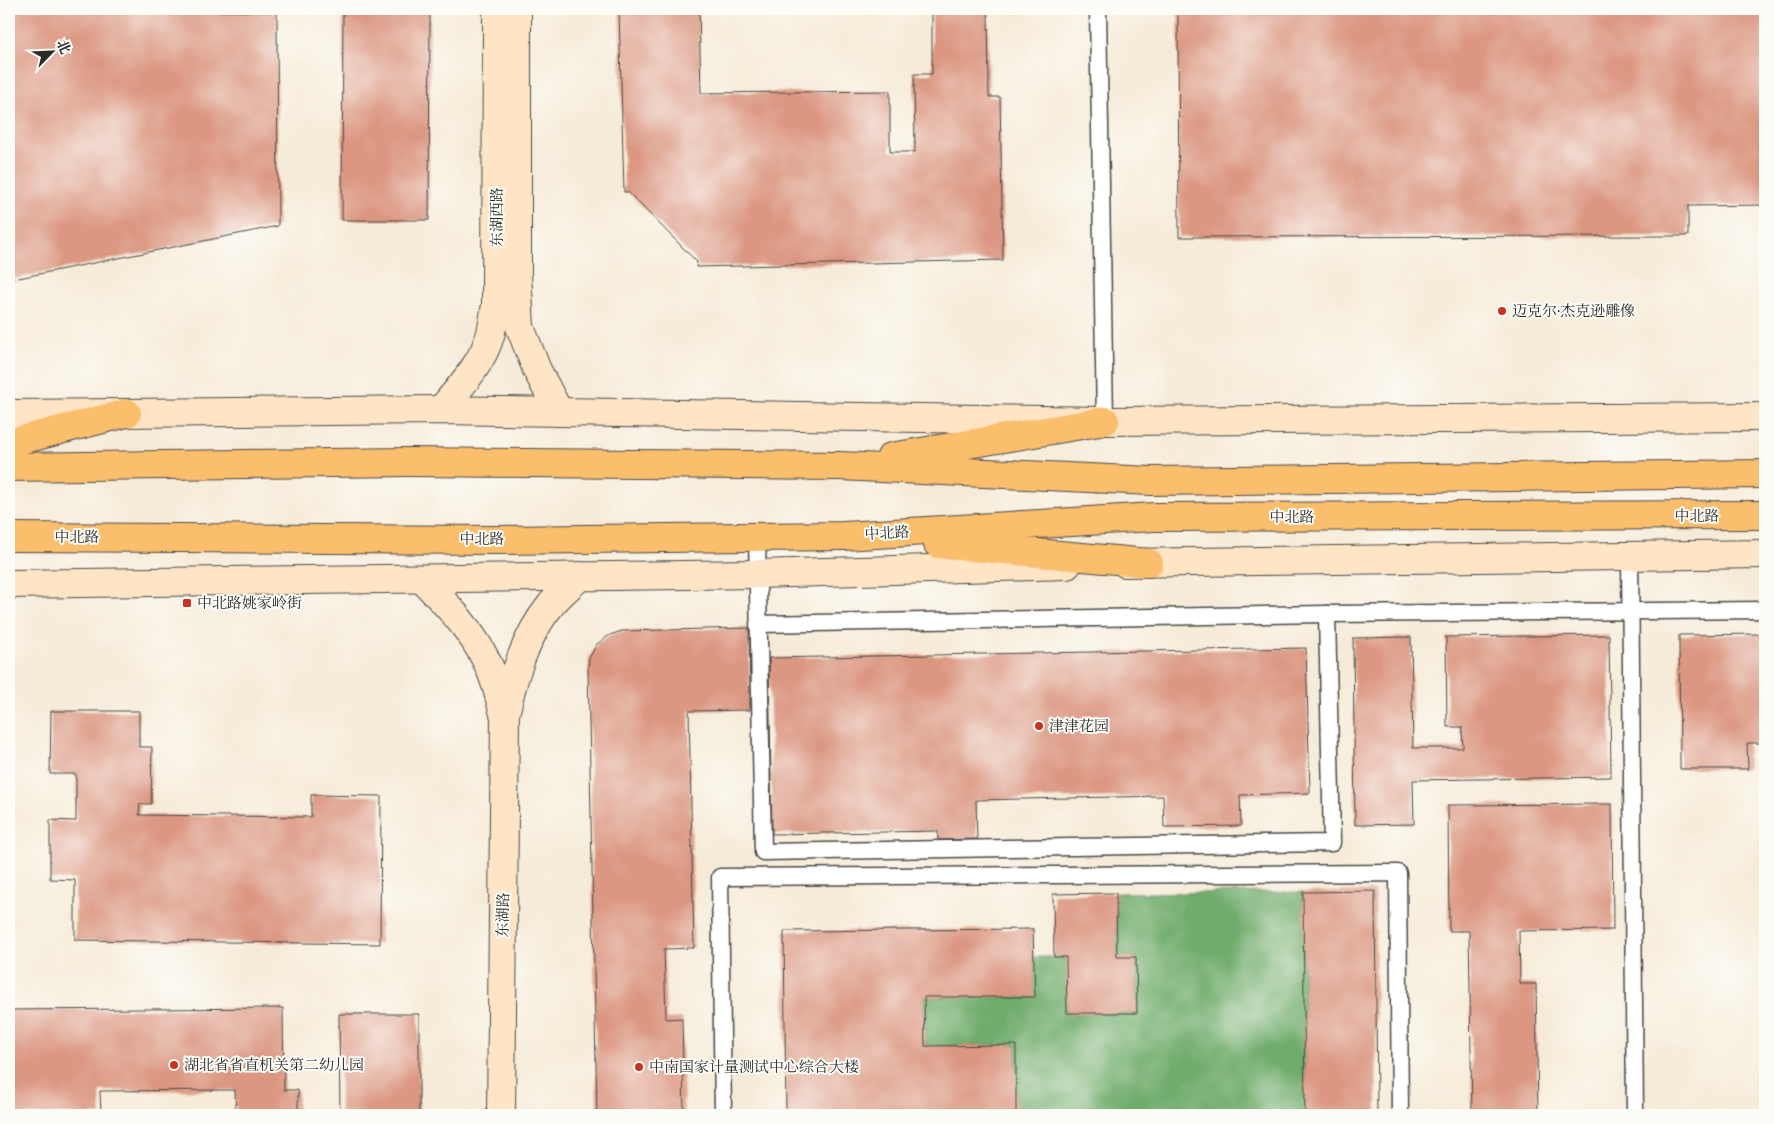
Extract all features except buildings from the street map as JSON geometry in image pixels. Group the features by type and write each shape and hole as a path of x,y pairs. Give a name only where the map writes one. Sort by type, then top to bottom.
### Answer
{"main road":[{"name":"东湖西路","path":"441,410 466,380 484,353 490,336 496,305 497,9"},
{"name":"东湖西路","path":"517,9 516,273 520,327 537,370 559,412"},
{"path":"9,414 441,410 1105,421 1765,417"},
{"path":"9,443 127,413"},
{"path":"840,466 1105,421"},
{"path":"9,467 409,462 840,466 1151,481 1765,474"},
{"name":"中北路","path":"9,537 492,540 844,536 1154,517 1765,515"},
{"path":"844,536 1149,563"},
{"path":"9,584 757,574 1149,563 1765,554"},
{"name":"东湖路","path":"501,1115 505,715 511,687 525,646 550,606 580,576"},
{"name":"东湖路","path":"422,579 457,615 473,637 488,662 505,715"}],"lane":[{"path":"1098,9 1105,421"},
{"path":"757,536 763,852 1332,843 1327,614"},
{"path":"1630,556 1634,1115"},
{"path":"758,624 1327,614 1765,610"},
{"path":"723,1115 720,877 1398,873 1400,1115"}],"green space":[{"path":"1303,892 1305,1115 1016,1115 1016,1045 925,1046 924,997 1034,997 1034,957 1066,957 1067,1013 1137,1013 1136,957 1117,957 1116,893"}],"place":[{"name":"迈克尔·杰克逊雕像","path":"1502,311"},
{"name":"中北路姚家岭街","path":"187,603"},
{"name":"津津花园","path":"1039,726"},
{"name":"湖北省省直机关第二幼儿园","path":"174,1065"},
{"name":"中南国家计量测试中心综合大楼","path":"639,1067"}]}
